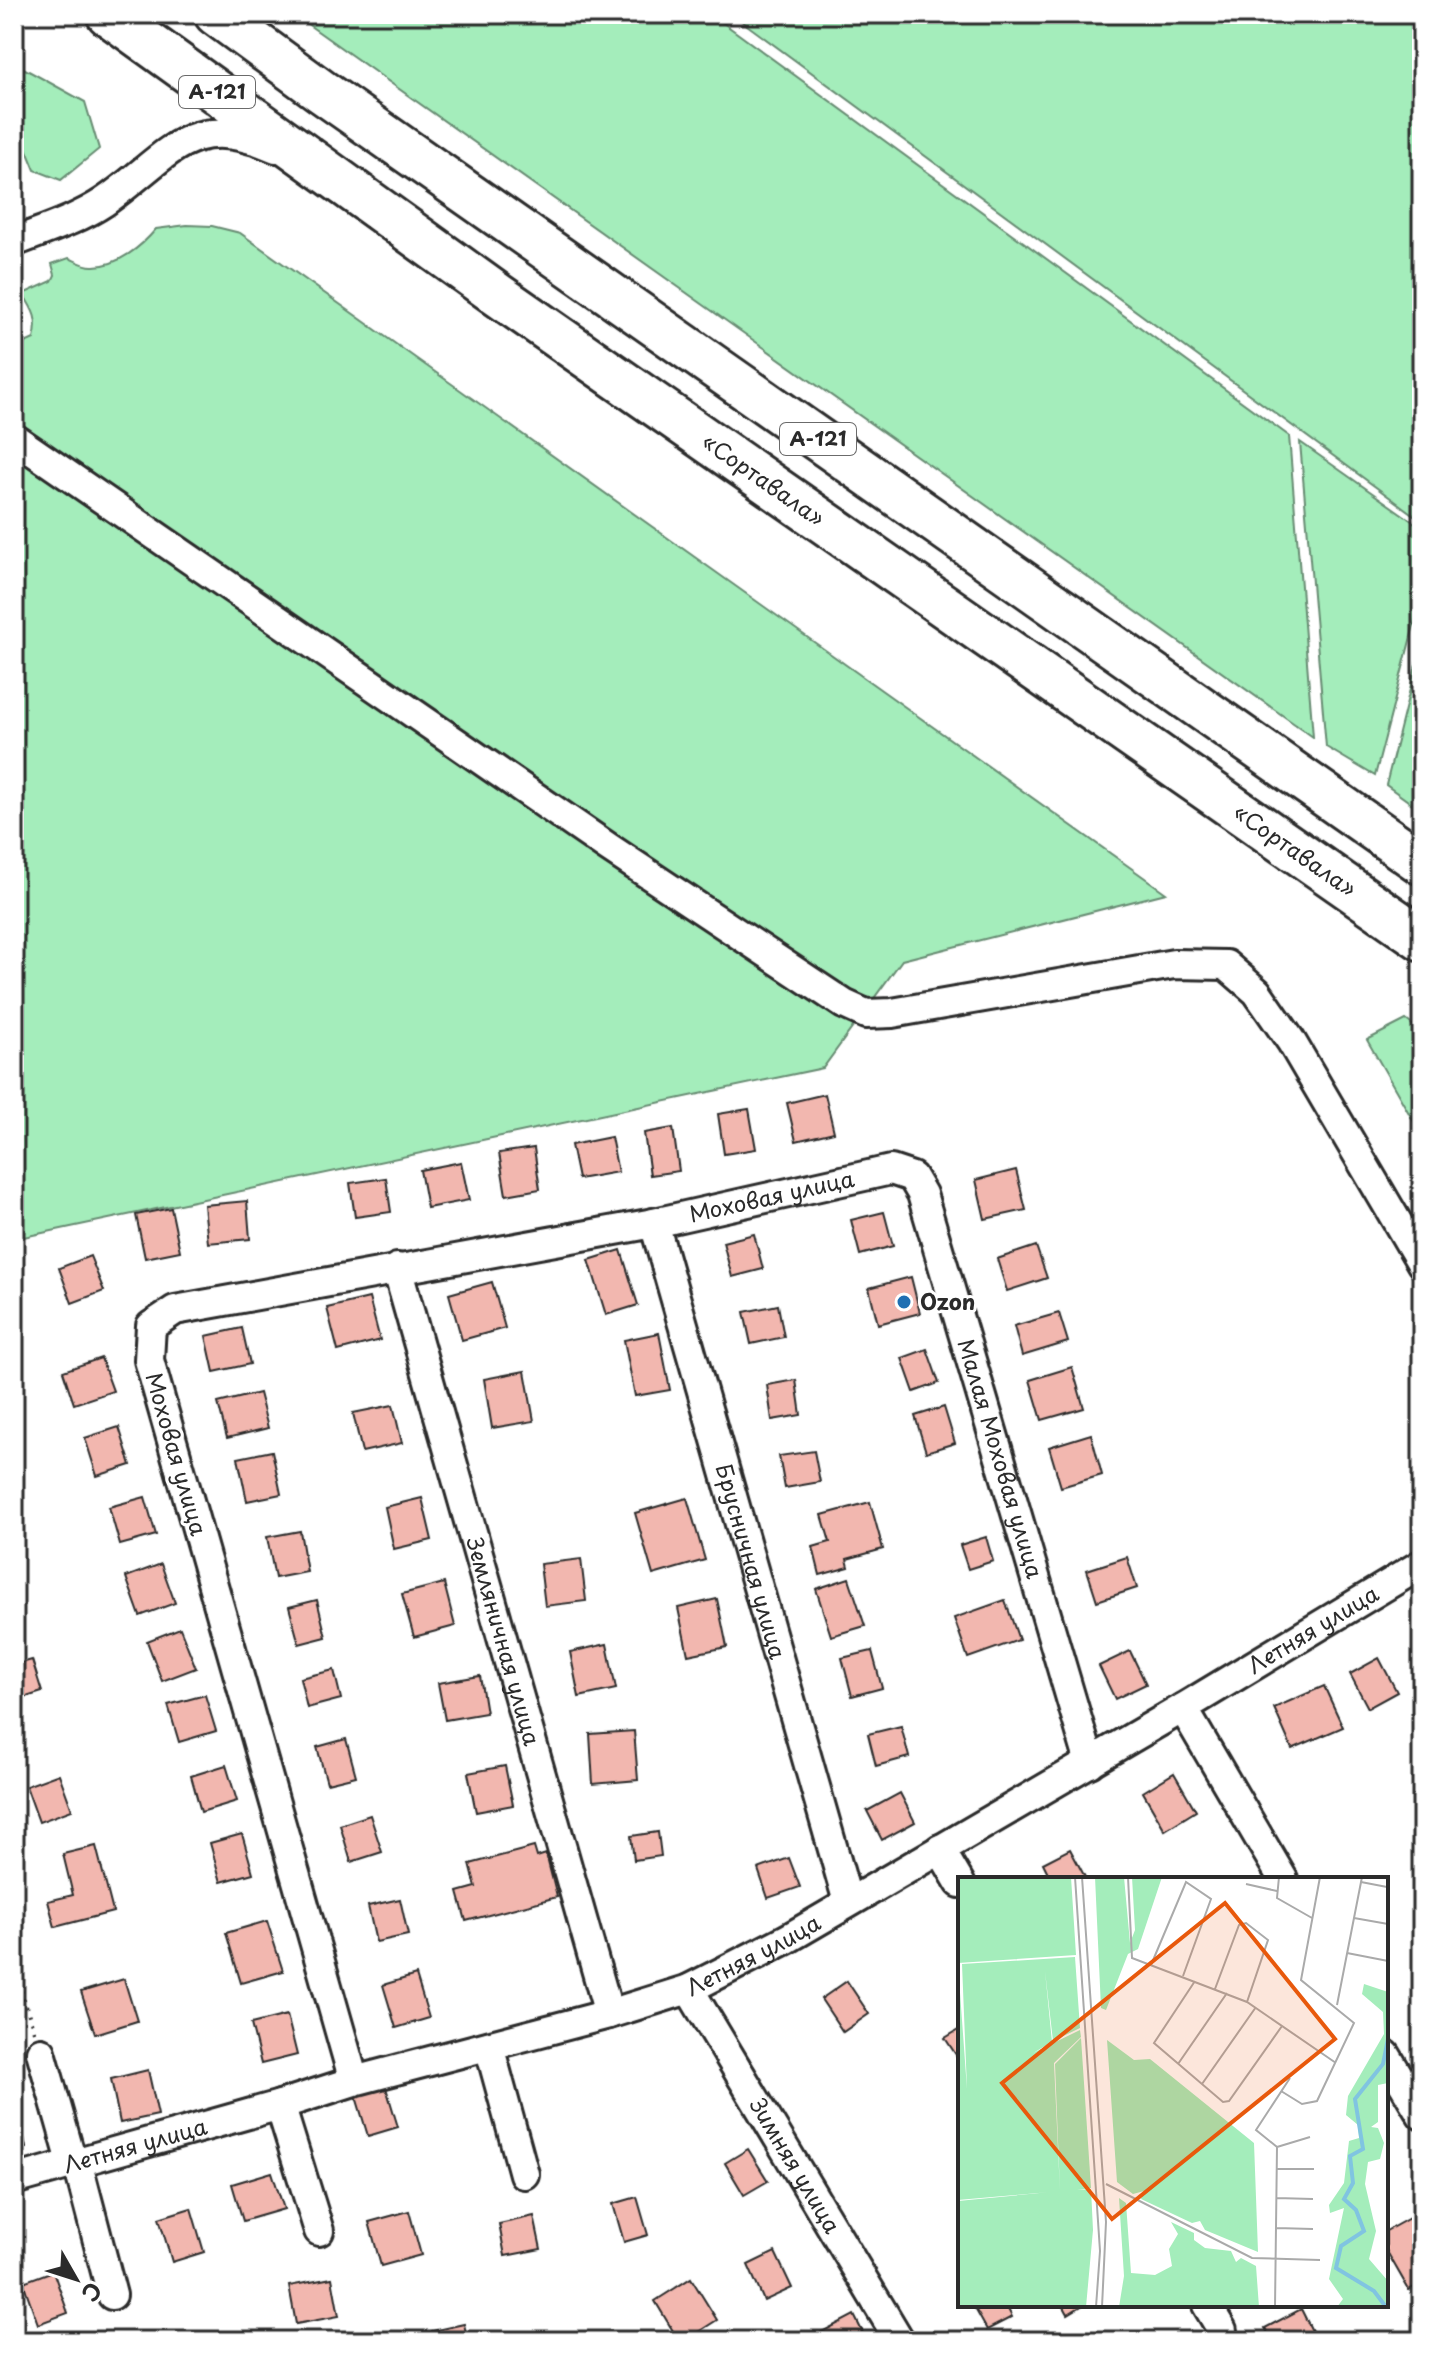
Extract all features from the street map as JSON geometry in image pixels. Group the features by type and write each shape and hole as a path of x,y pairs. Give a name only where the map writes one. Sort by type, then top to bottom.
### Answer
{"highway":[{"name":"«Сортавала»","path":"108,14 498,295 1422,939"},
{"name":"А-121","path":"216,14 321,91 1422,863"}],"street":[{"path":"14,242 90,210 184,140 220,133 251,137 326,170"},
{"path":"14,438 609,848 844,1004 866,1014 892,1013 1174,964 1226,965 1257,992 1291,1041 1422,1264"},
{"name":"Моховая улица","path":"354,2081 149,1360 151,1326 175,1310 654,1223 891,1170"},
{"name":"Малая Моховая улица","path":"891,1170 912,1177 922,1194 1090,1763"},
{"name":"Брусничная улица","path":"654,1223 848,1902"},
{"name":"Земляничная улица","path":"397,1268 609,2014"},
{"name":"Летняя улица","path":"14,2180 354,2081 609,2014 689,1989 787,1939 1422,1566"},
{"path":"1183,1708 1282,1877"},
{"path":"940,1849 958,1880"},
{"name":"Зимняя улица","path":"689,1989 900,2341"},
{"path":"489,2046 524,2174"},
{"path":"41,2052 112,2295"},
{"path":"1388,2058 1422,2115"},
{"path":"280,2105 319,2231"},
{"path":"1208,2307 1222,2330 1222,2341"}],"path":[{"path":"14,1968 41,2052"}],"green space":[{"path":"312,14 711,14 1289,436 1313,737 306,23"},
{"path":"732,14 1422,14 1422,521"},
{"path":"14,63 85,102 99,149 61,180 35,170 26,148 14,139"},
{"path":"212,226 240,233 1166,893 902,960 823,1068 14,1239 14,348 34,339 36,326 33,311 23,294 52,281 55,275 52,264 69,258 91,266 112,263 137,248 156,229"},
{"path":"1300,442 1422,528 1422,594 1375,776 1326,747"},
{"path":"1422,641 1422,811 1386,785"},
{"path":"1406,1020 1422,1032 1422,1136 1367,1040"}],"building":[{"path":"825,1094 834,1132 796,1141 787,1103"},
{"path":"749,1109 756,1149 724,1154 718,1114"},
{"path":"673,1128 679,1171 650,1175 644,1133"},
{"path":"611,1137 618,1172 578,1179 571,1145"},
{"path":"534,1148 540,1189 506,1195 499,1153"},
{"path":"461,1162 469,1200 427,1208 420,1170"},
{"path":"1016,1170 1026,1210 985,1219 976,1180"},
{"path":"386,1178 391,1212 355,1217 350,1183"},
{"path":"247,1201 250,1239 208,1243 204,1205"},
{"path":"171,1208 180,1251 145,1258 136,1215"},
{"path":"884,1212 893,1246 860,1255 851,1220"},
{"path":"754,1234 763,1269 732,1277 723,1242"},
{"path":"1036,1246 1047,1278 1007,1291 997,1259"},
{"path":"621,1250 638,1305 606,1315 589,1260"},
{"path":"90,1256 104,1291 72,1303 59,1268"},
{"path":"911,1277 920,1313 878,1324 869,1288"},
{"path":"492,1282 505,1328 462,1340 449,1294"},
{"path":"369,1298 380,1340 338,1351 327,1308"},
{"path":"778,1305 784,1337 751,1344 744,1312"},
{"path":"1059,1313 1068,1342 1022,1356 1014,1326"},
{"path":"242,1328 250,1364 214,1372 206,1336"},
{"path":"659,1333 670,1390 635,1396 624,1340"},
{"path":"927,1349 939,1383 914,1392 902,1358"},
{"path":"101,1358 113,1391 74,1404 63,1371"},
{"path":"1072,1367 1084,1408 1042,1420 1030,1380"},
{"path":"525,1371 534,1421 492,1428 484,1379"},
{"path":"796,1380 801,1415 772,1420 767,1385"},
{"path":"259,1393 268,1428 227,1438 218,1403"},
{"path":"393,1405 402,1443 362,1452 353,1413"},
{"path":"944,1407 955,1443 926,1452 915,1416"},
{"path":"119,1427 131,1465 97,1476 85,1438"},
{"path":"1091,1434 1102,1475 1061,1487 1049,1447"},
{"path":"272,1451 281,1494 247,1501 238,1458"},
{"path":"814,1451 820,1482 785,1488 779,1456"},
{"path":"145,1497 156,1535 120,1545 109,1507"},
{"path":"422,1498 432,1540 394,1549 385,1507"},
{"path":"687,1498 705,1560 653,1575 635,1513"},
{"path":"870,1502 883,1549 847,1559 849,1567 820,1575 813,1547 830,1542 822,1515"},
{"path":"300,1531 307,1572 275,1578 267,1537"},
{"path":"986,1537 993,1561 968,1569 960,1545"},
{"path":"1127,1557 1137,1588 1097,1601 1087,1570"},
{"path":"581,1559 586,1601 545,1606 540,1564"},
{"path":"161,1564 175,1603 140,1616 126,1577"},
{"path":"849,1578 865,1626 831,1636 816,1589"},
{"path":"444,1583 455,1626 414,1637 402,1594"},
{"path":"717,1599 727,1647 688,1655 678,1608"},
{"path":"317,1600 326,1637 299,1644 289,1607"},
{"path":"1005,1600 1019,1640 968,1658 954,1618"},
{"path":"180,1628 196,1668 162,1681 147,1641"},
{"path":"607,1644 616,1689 579,1697 570,1652"},
{"path":"872,1651 882,1688 852,1696 842,1658"},
{"path":"1130,1651 1146,1684 1115,1699 1099,1666"},
{"path":"1379,1658 1397,1692 1368,1708 1350,1674"},
{"path":"32,1660 42,1692 14,1701 14,1665"},
{"path":"334,1670 341,1699 307,1708 300,1678"},
{"path":"480,1676 486,1713 445,1720 438,1683"},
{"path":"1324,1686 1343,1727 1292,1749 1274,1708"},
{"path":"205,1695 216,1731 179,1742 168,1705"},
{"path":"901,1726 909,1757 876,1766 868,1734"},
{"path":"634,1731 638,1780 593,1784 590,1734"},
{"path":"346,1739 356,1776 327,1783 317,1747"},
{"path":"226,1765 237,1801 201,1812 191,1776"},
{"path":"505,1766 513,1805 476,1812 468,1773"},
{"path":"1174,1773 1196,1811 1165,1830 1143,1792"},
{"path":"59,1774 72,1810 39,1822 26,1786"},
{"path":"900,1793 915,1822 882,1840 867,1811"},
{"path":"370,1815 382,1852 351,1862 340,1825"},
{"path":"658,1832 661,1856 634,1860 631,1836"},
{"path":"242,1834 253,1873 221,1882 210,1843"},
{"path":"96,1846 113,1912 55,1927 48,1901 73,1895 63,1854"},
{"path":"534,1847 537,1857 546,1854 557,1897 466,1921 458,1892 476,1887 470,1864"},
{"path":"1070,1849 1085,1877 1050,1877 1043,1863"},
{"path":"789,1858 800,1887 768,1898 758,1869"},
{"path":"400,1899 408,1935 376,1942 368,1906"},
{"path":"267,1921 283,1971 241,1983 226,1933"},
{"path":"416,1975 429,2018 396,2028 383,1985"},
{"path":"124,1979 137,2021 95,2034 81,1992"},
{"path":"847,1981 869,2014 843,2032 821,1999"},
{"path":"287,2015 297,2055 261,2064 251,2024"},
{"path":"958,2030 958,2058 945,2038"},
{"path":"148,2070 158,2115 120,2123 111,2079"},
{"path":"384,2081 398,2127 368,2136 354,2090"},
{"path":"18,2105 26,2148 14,2150 14,2106"},
{"path":"748,2149 768,2181 744,2195 725,2163"},
{"path":"272,2172 284,2209 243,2221 232,2184"},
{"path":"637,2197 648,2235 624,2242 613,2204"},
{"path":"191,2208 204,2252 172,2262 159,2218"},
{"path":"409,2211 421,2255 381,2266 369,2222"},
{"path":"534,2216 541,2249 505,2256 499,2224"},
{"path":"1413,2216 1422,2232 1422,2282 1409,2290 1388,2253 1388,2230"},
{"path":"775,2252 792,2288 764,2301 748,2265"},
{"path":"53,2271 68,2313 38,2324 23,2282"},
{"path":"332,2278 339,2316 296,2324 289,2286"},
{"path":"691,2278 717,2320 684,2341 679,2341 655,2301"},
{"path":"974,2307 1007,2307 1012,2317 987,2330"},
{"path":"1064,2307 1080,2307 1068,2314"},
{"path":"1301,2309 1317,2341 1272,2341 1265,2328"},
{"path":"854,2315 867,2341 825,2341 820,2333"},
{"path":"464,2324 468,2341 435,2341 432,2331"}],"place":[{"name":"Ozon","path":"904,1302"}]}
